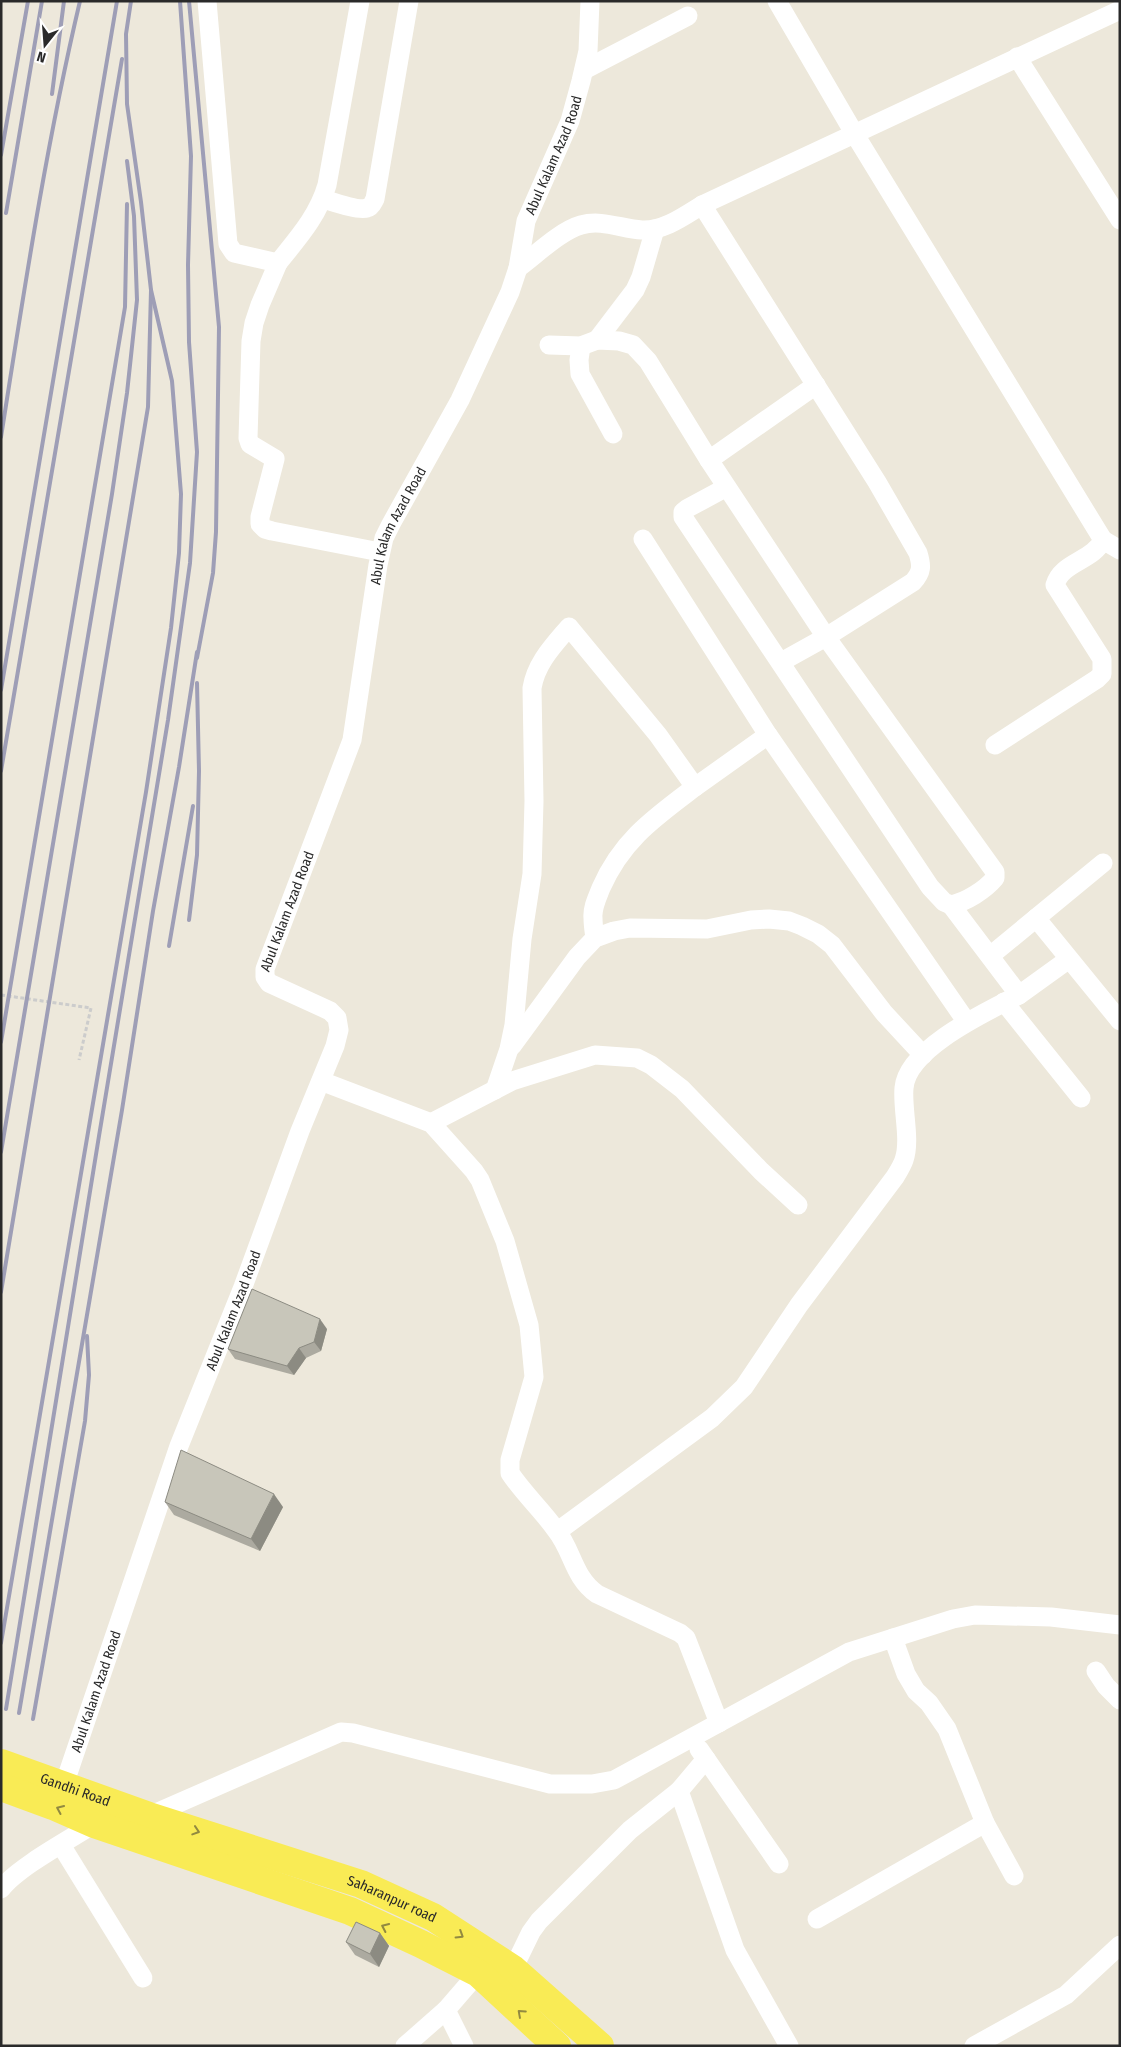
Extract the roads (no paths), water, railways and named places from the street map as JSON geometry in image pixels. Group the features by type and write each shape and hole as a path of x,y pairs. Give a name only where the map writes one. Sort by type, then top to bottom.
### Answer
{"main road":[{"name":"Gandhi Road","path":"1,1763 64,1785 144,1827"},
{"name":"Gandhi Road","path":"1,1787 53,1806 94,1824 144,1827"},
{"name":"Saharanpur road","path":"144,1827 361,1884 433,1918 513,1969 600,2046"},
{"name":"Saharanpur road","path":"144,1827 350,1911 478,1973 557,2046"}],"street":[{"path":"207,1 228,244 234,253 278,263"},
{"path":"360,1 323,199 309,226 278,263 260,305 251,341 248,438 250,444 274,459 260,517 260,524 265,529 380,552"},
{"path":"323,199 360,208 367,209 372,206 375,199 409,1"},
{"name":"Abul Kalam Azad Road","path":"64,1785 179,1446 243,1287 337,1038 339,1030 337,1018 330,1011 269,984 265,977 265,969 352,740 380,552 384,538 475,371 510,292 518,268 526,221 570,121 584,70 590,26 590,1"},
{"path":"777,1 854,133 1103,540 1120,550"},
{"path":"518,268 568,230 582,224 616,225 641,230 655,229 674,222 702,205 1120,10"},
{"path":"584,70 688,16"},
{"path":"1017,57 1120,220"},
{"path":"702,205 877,482 918,553 922,566 920,574 913,582 826,637 781,662"},
{"path":"613,434 580,374 578,360 589,343 635,290 641,277 655,229"},
{"path":"549,345 619,341 633,345 648,361 709,460 826,637 995,872 995,878 992,882 968,898 951,905"},
{"path":"709,460 816,385"},
{"path":"727,487 688,508 682,517 781,662 902,847 938,897 951,905 990,956 1012,999 1081,1098"},
{"path":"643,539 768,735 966,1021"},
{"path":"995,745 1102,674 1102,659 1055,585 1056,580 1063,572 1093,553 1099,548 1103,540"},
{"path":"495,1090 509,1049 517,1004 522,939 532,874 534,801 532,688 534,675 544,657 568,627 658,736 695,787"},
{"path":"595,938 592,917 597,898 619,856 630,840 645,825 768,735"},
{"path":"990,956 1103,863"},
{"path":"1036,918 1120,1021"},
{"path":"509,1049 577,957 595,938 614,931 630,928 707,929 751,920 789,921 818,934 832,944 884,1013 923,1055"},
{"path":"558,1531 712,1418 744,1387 799,1305 895,1177 904,1159 906,1145 905,1082 909,1070 923,1055 966,1021 1012,999 1069,960"},
{"path":"431,1123 512,1081 595,1055 638,1058 651,1065 682,1090 761,1171 798,1204"},
{"path":"321,1081 431,1123 474,1171 505,1241 529,1325 534,1377 510,1460 510,1473 558,1531 581,1579 588,1587 597,1594 680,1632 686,1638 719,1723"},
{"path":"144,1827 341,1732 353,1733 550,1784 592,1784 614,1780 849,1652 953,1619 975,1615 1051,1617 1120,1626"},
{"path":"892,1638 906,1674 916,1691 929,1703 947,1729 985,1823 1014,1876"},
{"path":"1096,1671 1106,1686 1120,1700"},
{"path":"691,1738 779,1864"},
{"path":"513,1969 531,1932 539,1921 630,1830 679,1792 706,1759"},
{"path":"679,1792 735,1950 789,2046"},
{"path":"817,1919 985,1823"},
{"path":"3,1885 94,1824"},
{"path":"61,1845 143,1978"},
{"path":"974,2046 1066,1995 1120,1945"},
{"path":"405,2046 446,2010 478,1973"},
{"path":"446,2010 464,2046"}],"railway":[{"path":"1,155 28,1"},
{"path":"6,213 42,1"},
{"path":"52,94 64,1"},
{"path":"1,437 46,164 80,1"},
{"path":"1,690 117,1"},
{"path":"1,1292 148,407 151,290 127,104 126,34 131,1"},
{"path":"6,1709 168,720 190,563 197,452 189,342 188,265 191,156 180,1"},
{"path":"189,1 219,327 216,532 213,573 197,658"},
{"path":"1,771 122,59"},
{"path":"1,1152 112,494 127,393 137,300 134,216 127,161"},
{"path":"1,1042 125,307 127,204"},
{"path":"1,1643 146,792 171,628 179,553 181,494 172,381 151,290"},
{"path":"19,1713 122,1110 153,911 179,767 197,652"},
{"path":"189,920 197,855 199,771 197,683"},
{"path":"169,946 193,806"},
{"path":"33,1719 85,1421 89,1375 87,1336"}]}
